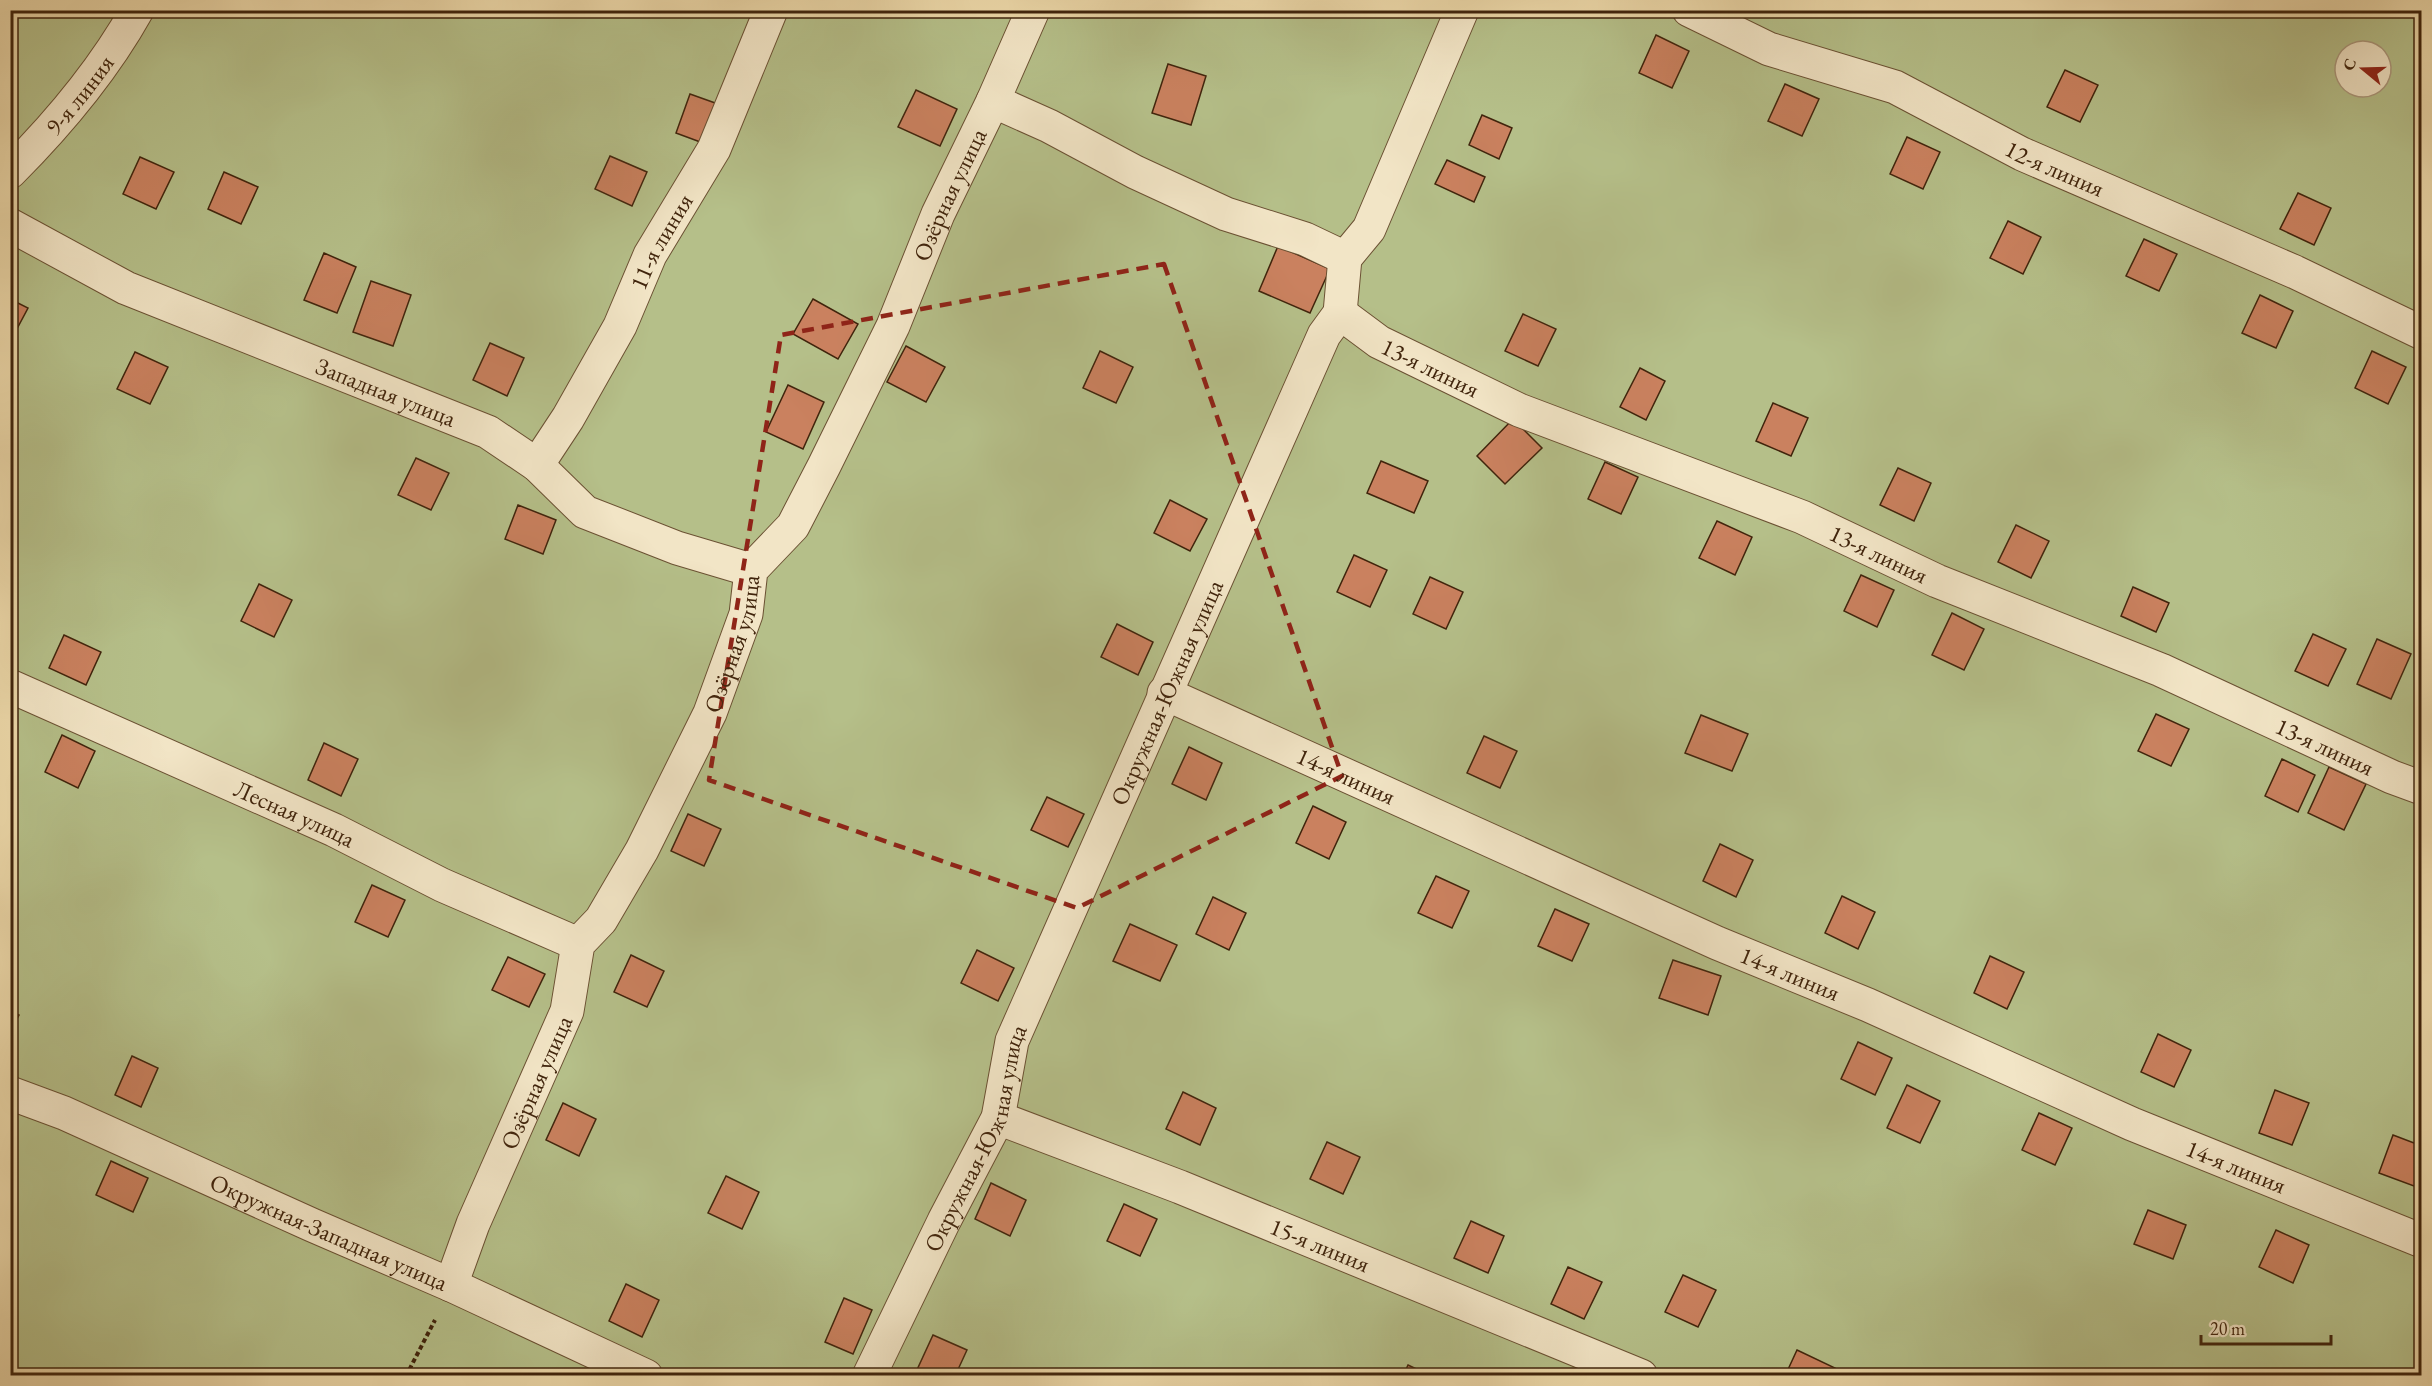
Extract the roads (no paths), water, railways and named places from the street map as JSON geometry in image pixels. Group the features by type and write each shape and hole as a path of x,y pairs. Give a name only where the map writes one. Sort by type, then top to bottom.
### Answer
{"street":[{"name":"9-я линия","path":"10,172 69,110 124,33 136,10"},
{"name":"11-я линия","path":"537,465 568,418 620,326 650,255 714,149 771,10"},
{"name":"Озёрная улица","path":"452,1285 473,1224 567,1011 578,944 601,920 642,850 710,713 746,614 751,570 793,526 824,466 893,326 938,214 993,101 1033,10"},
{"path":"993,101 1049,126 1135,172 1226,214 1305,239 1345,258 1369,229 1462,10"},
{"name":"12-я линия","path":"1689,10 1769,49 1894,87 2022,154 2295,272 2421,333"},
{"name":"Западная улица","path":"10,225 126,288 488,432 537,465 585,512 677,548 751,570"},
{"name":"Окружная-Южная улица","path":"869,1376 944,1221 998,1118 1012,1041 1090,870 1164,693 1324,335 1340,313 1345,258"},
{"name":"13-я линия","path":"1340,313 1379,342 1519,410 1672,470 1802,517 1937,581 2162,670 2392,777 2421,788"},
{"name":"Лесная улица","path":"10,686 334,830 463,895 578,944"},
{"name":"14-я линия","path":"1164,693 1717,943 1868,1005 2132,1124 2421,1241"},
{"name":"Окружная-Западная улица","path":"10,1093 64,1113 312,1225 452,1285 646,1376"},
{"name":"15-я линия","path":"998,1118 1180,1187 1641,1376"}]}
